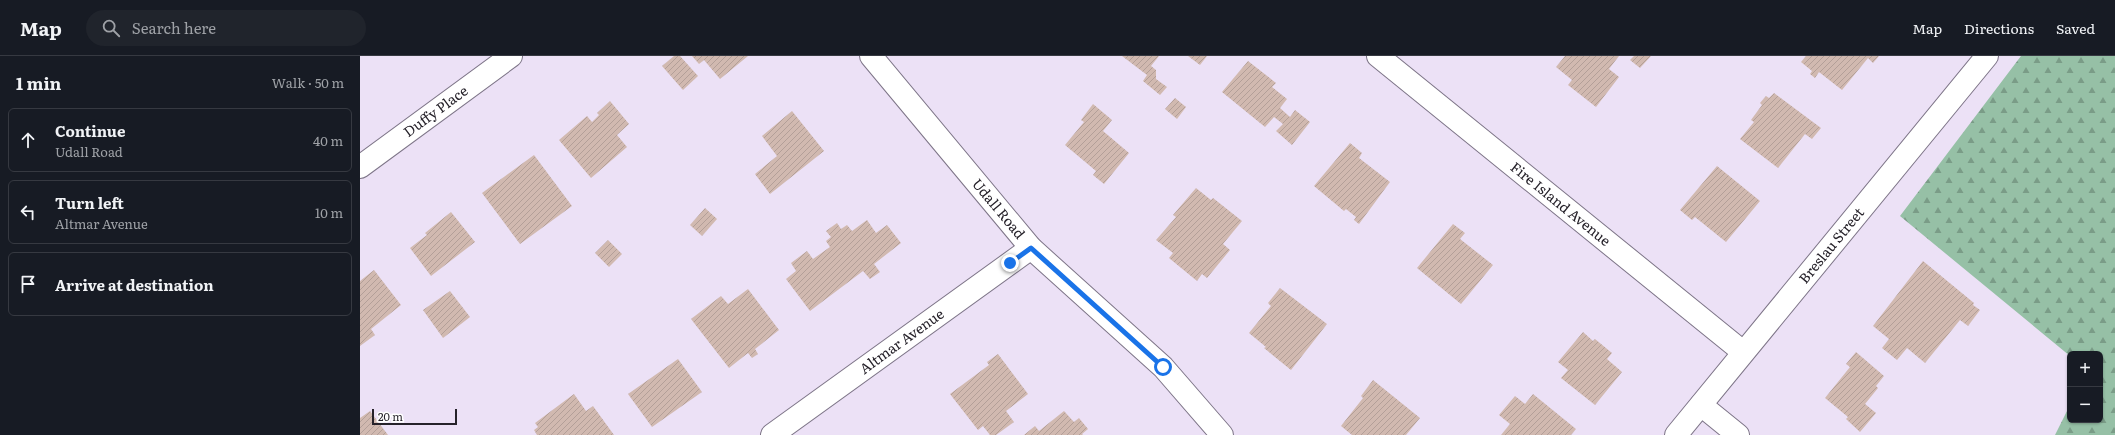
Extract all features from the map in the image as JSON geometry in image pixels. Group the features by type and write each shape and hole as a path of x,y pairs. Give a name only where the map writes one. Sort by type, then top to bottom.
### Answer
{"street":[{"name":"Duffy Place","path":"360,167 511,56"},
{"name":"Udall Road","path":"871,56 1031,248 1163,367 1222,435"},
{"name":"Fire Island Avenue","path":"1378,56 1743,352"},
{"name":"Breslau Street","path":"1676,435 1987,56"},
{"name":"Altmar Avenue","path":"772,435 1031,248"},
{"path":"1701,405 1738,435"}],"green space":[{"path":"2021,56 2115,56 2115,435 2055,435 2067,411 2067,423 2103,423 2103,351 2067,351 2067,354 1900,216"}],"building":[{"path":"674,56 680,56 698,76 683,90 662,66"},
{"path":"692,56 748,56 720,79 704,60 699,64"},
{"path":"1122,56 1159,56 1151,66 1156,70 1156,79 1167,87 1160,95 1143,81 1147,75"},
{"path":"1188,56 1207,56 1200,65"},
{"path":"1565,56 1619,56 1609,69 1619,77 1596,107 1568,85 1572,80 1556,67"},
{"path":"1634,56 1651,56 1640,68 1630,60"},
{"path":"1806,56 1879,56 1873,63 1868,58 1842,90 1819,72 1815,78 1810,74 1812,71 1801,62"},
{"path":"1248,61 1276,83 1272,87 1287,99 1280,108 1290,117 1295,110 1310,122 1292,145 1276,131 1283,124 1274,117 1265,127 1222,92"},
{"path":"1774,93 1821,128 1812,139 1805,134 1778,168 1740,139 1754,122 1751,120 1762,105 1760,103 1766,96 1769,98"},
{"path":"1175,98 1186,107 1177,119 1165,109"},
{"path":"610,101 629,124 617,135 627,147 591,178 559,140 587,116 592,122 599,115 597,113"},
{"path":"1093,104 1112,120 1103,131 1129,153 1104,184 1093,175 1096,171 1065,145 1084,122 1081,120"},
{"path":"792,111 824,151 770,194 755,174 777,156 762,136"},
{"path":"1350,143 1362,153 1359,158 1390,182 1359,224 1354,220 1356,217 1346,209 1344,211 1314,186"},
{"path":"534,155 572,206 520,244 482,193"},
{"path":"1717,166 1760,201 1726,242 1695,217 1692,220 1680,210"},
{"path":"1196,188 1211,200 1213,198 1242,221 1223,244 1230,250 1207,278 1202,274 1197,281 1169,258 1173,253 1156,240 1176,217 1173,215"},
{"path":"705,208 717,219 702,236 690,225"},
{"path":"451,212 475,242 431,276 410,248 427,235 425,233"},
{"path":"867,220 876,233 887,225 901,243 874,264 880,272 870,279 863,271 810,311 786,279 796,271 791,263 807,251 813,259 830,247 826,241 831,237 826,231 837,223 841,229 847,225 852,231"},
{"path":"1453,224 1465,233 1460,239 1493,265 1461,304 1417,268"},
{"path":"608,240 622,254 609,267 595,253"},
{"path":"1923,261 1974,303 1973,305 1980,310 1968,326 1960,320 1925,363 1907,348 1897,360 1882,348 1889,339 1873,326"},
{"path":"374,270 401,305 371,329 375,335 360,346 360,281"},
{"path":"1280,288 1327,324 1291,370 1264,348 1266,347 1249,333 1271,306 1268,303"},
{"path":"748,289 779,330 755,349 758,354 752,358 748,353 729,368 691,319 721,296 728,304"},
{"path":"450,291 470,317 443,338 423,310"},
{"path":"1583,332 1593,341 1595,339 1612,353 1607,359 1622,372 1595,405 1561,378 1568,370 1558,362"},
{"path":"1856,352 1884,376 1876,386 1878,388 1865,404 1876,413 1860,432 1846,419 1848,417 1825,398 1850,367 1846,364"},
{"path":"998,354 1028,394 1006,411 1014,422 996,435 990,435 983,426 978,430 950,394 989,365 987,362"},
{"path":"678,359 702,392 652,427 628,394"},
{"path":"1373,380 1420,418 1406,435 1352,435 1341,426 1363,398 1361,396"},
{"path":"574,394 586,411 593,406 614,435 537,435 534,430 538,427 535,423"},
{"path":"1533,394 1576,429 1571,435 1501,435 1510,424 1499,415 1515,396 1525,404"},
{"path":"370,411 388,435 360,435 360,418"},
{"path":"1064,411 1074,422 1079,418 1088,429 1082,434 1083,435 1024,435 1035,426 1039,431"}],"route":[{"path":"1010,263 1031,248 1163,367"}]}
